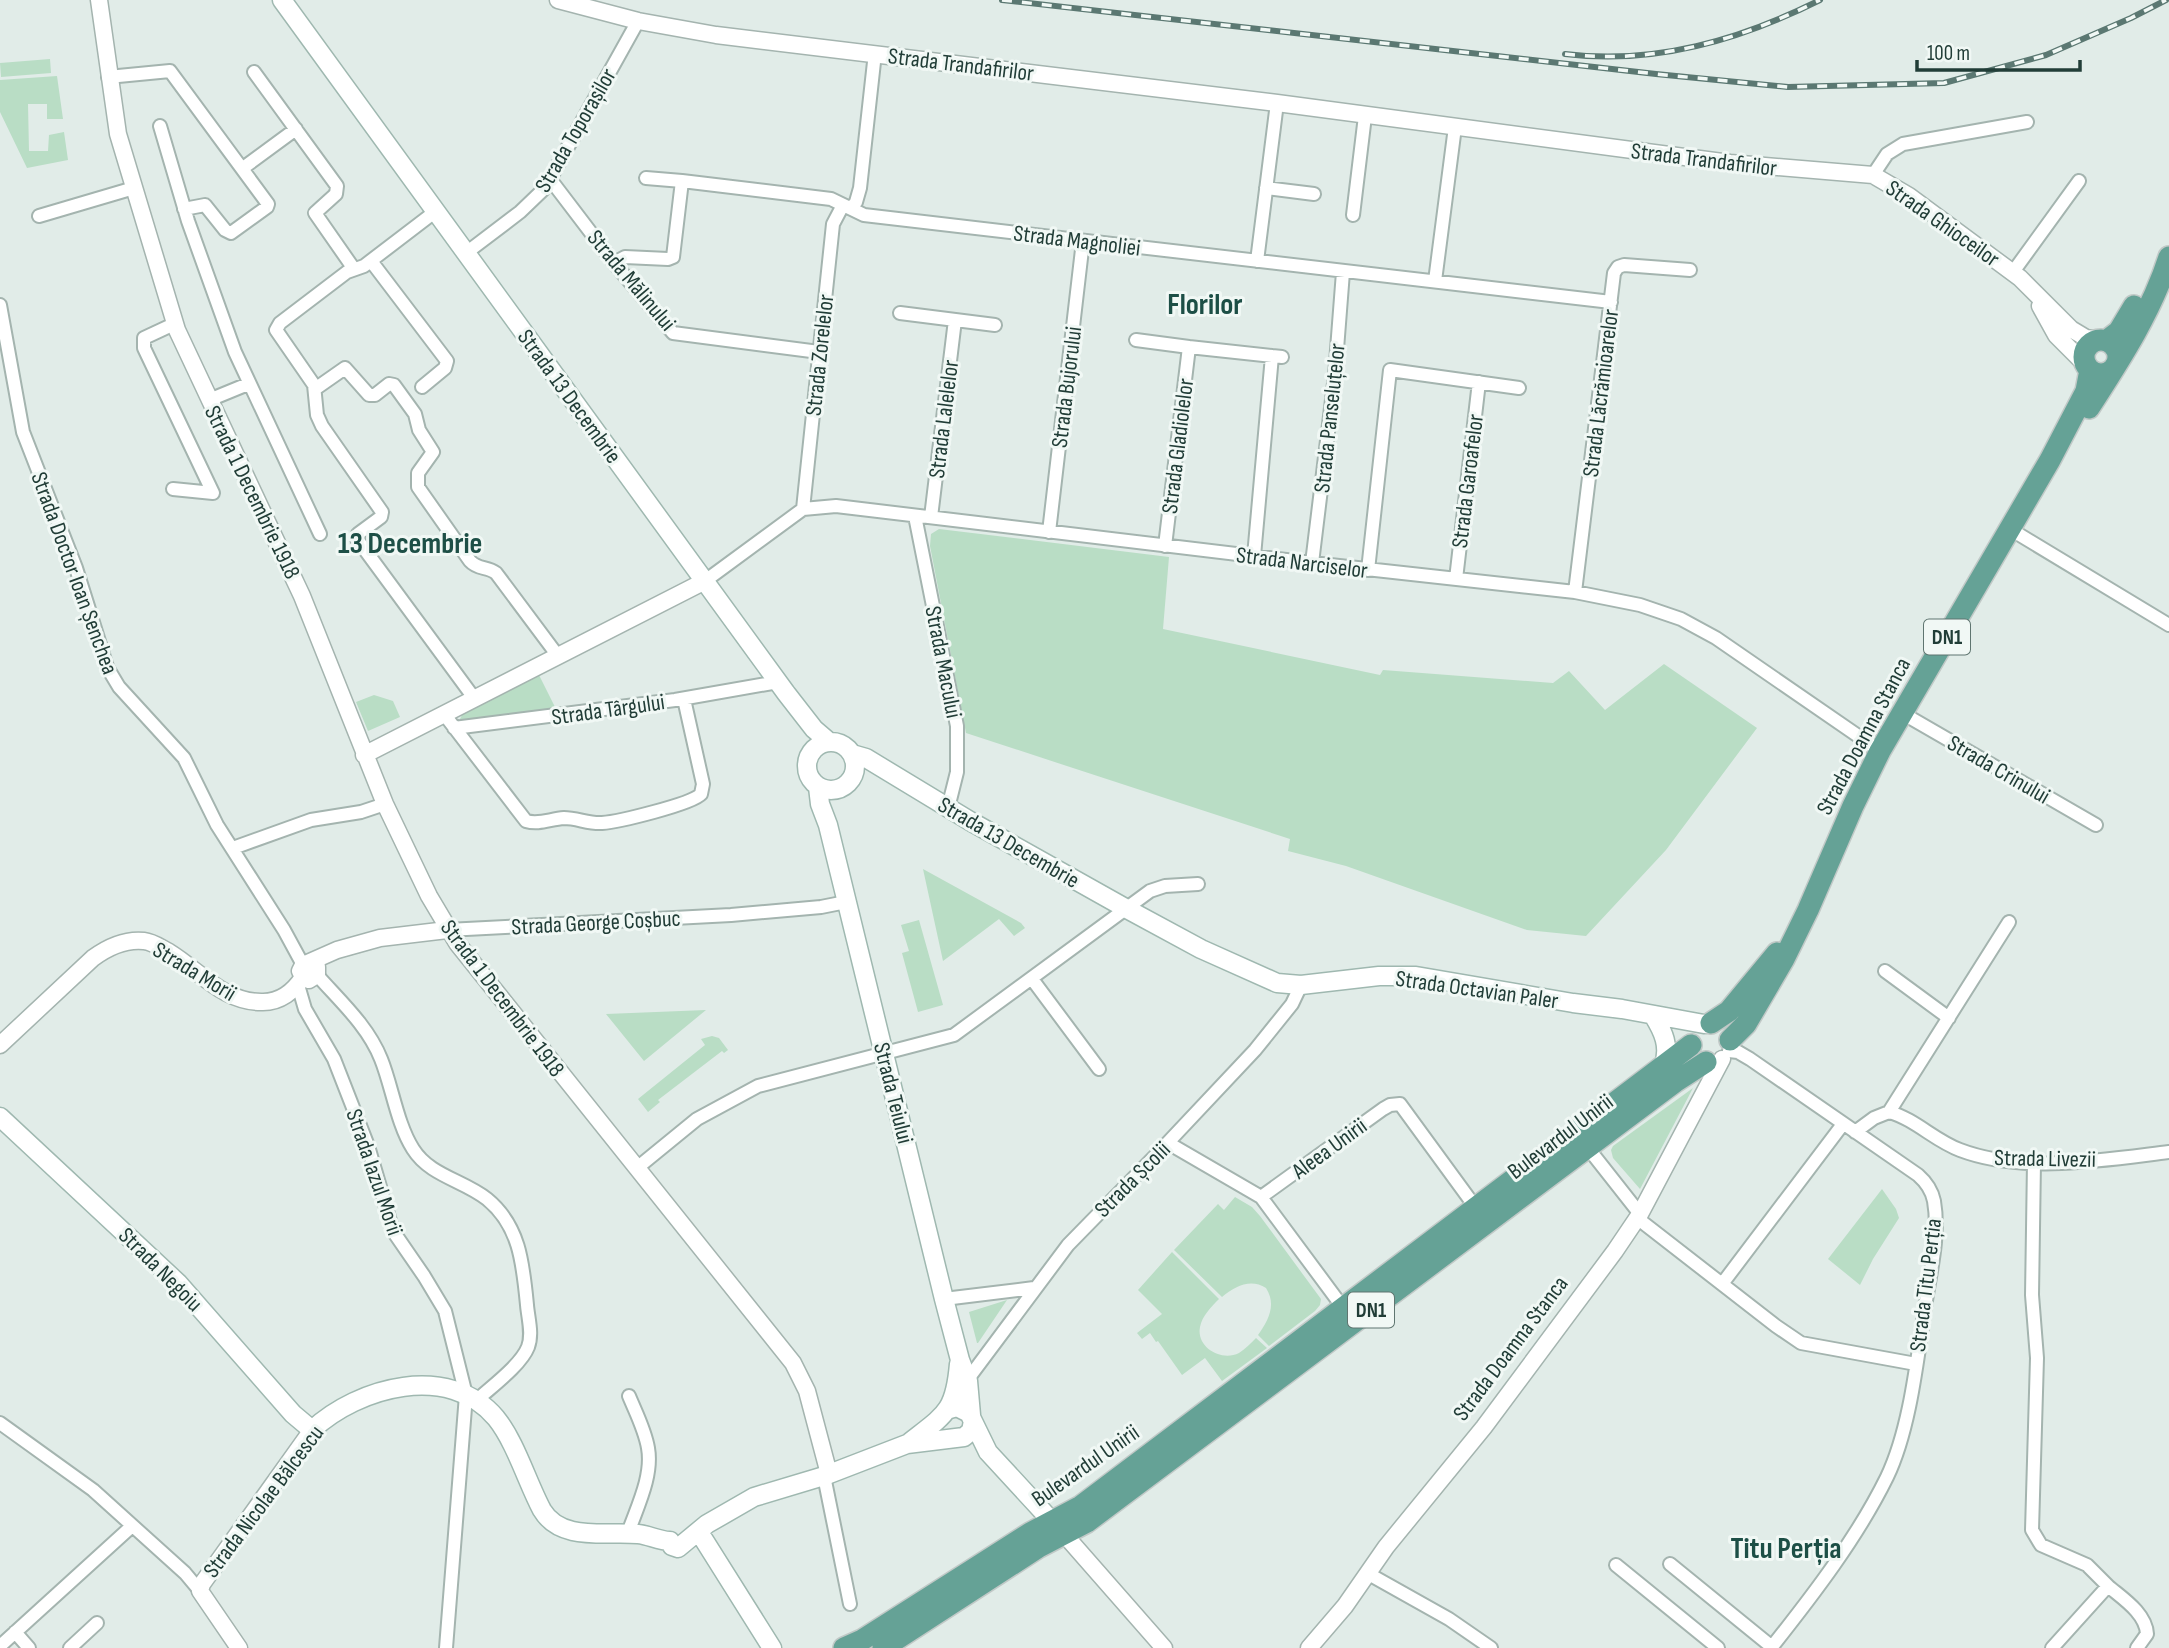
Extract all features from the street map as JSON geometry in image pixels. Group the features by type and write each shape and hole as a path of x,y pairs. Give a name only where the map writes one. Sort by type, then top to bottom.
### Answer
{"main road":[{"name":"Strada 13 Decembrie","path":"282,0 778,682 804,716 828,741"},
{"name":"DN1","path":"2087,367 2084,353 2086,348 2092,342 2103,340 2119,331 2169,251"},
{"name":"Strada Doamna Stanca","path":"2050,460 2075,429 2116,365 2159,286 2169,257"},
{"path":"2087,367 2102,374 2113,370 2116,365 2118,354 2115,348 2103,340"},
{"name":"Strada Doamna Stanca","path":"1722,1053 1741,1030 1764,994 1795,934 1880,751 2050,460 2085,393 2087,367"},
{"path":"804,716 809,755 807,770 810,778 825,790 838,789 849,782 853,762 842,744 828,741 820,744 809,755"},
{"name":"Strada 13 Decembrie","path":"853,762 892,775 1126,909 1259,976 1277,983 1301,985"},
{"name":"Strada Teiului","path":"818,787 820,804 828,825 960,1360"},
{"name":"Strada Teiului","path":"828,825 830,801 838,789"},
{"name":"Strada Doamna Stanca","path":"1708,1024 1728,1011 1795,934"},
{"name":"Strada Octavian Paler","path":"1301,985 1379,976 1418,976 1708,1024"},
{"path":"1653,1015 1691,1045 1696,1056 1722,1053 1724,1028 1708,1024"},
{"path":"1653,1015 1666,1040 1663,1067"},
{"name":"DN1","path":"1691,1045 1694,1032 1708,1024"},
{"name":"Bulevardul Unirii","path":"1408,1271 1476,1208 1691,1045"},
{"name":"Bulevardul Unirii","path":"844,1648 1058,1528 1096,1515 1348,1315 1588,1148 1675,1082 1722,1053"},
{"name":"Strada Negoiu","path":"0,1117 178,1283 282,1401 312,1430"},
{"path":"908,1444 955,1438 971,1431 968,1379 960,1360"},
{"path":"960,1360 956,1394 945,1413 941,1427 955,1438 988,1452"},
{"name":"Strada Nicolae Bălcescu","path":"312,1430 337,1409 363,1396 396,1388 432,1387 471,1398 495,1416 542,1510 552,1523 574,1531 628,1533 670,1541 674,1534 684,1535 703,1528 754,1497 826,1475 908,1444"},
{"path":"908,1444 945,1413 961,1408 972,1418 988,1452 1058,1528"},
{"path":"703,1528 772,1648"},
{"name":"Bulevardul Unirii","path":"883,1648 1058,1528"}],"street":[{"name":"Strada 1 Decembrie 1918","path":"99,0 115,119 174,324 302,596 385,804 447,930 784,1350 798,1371 810,1401 826,1475"},
{"name":"Strada Trandafirilor","path":"558,0 638,21 716,35 1277,103 1730,163 1873,175"},
{"name":"Strada Toporașilor","path":"466,253 536,199 550,179 638,21"},
{"name":"Strada Zorelelor","path":"803,509 833,224 847,206 856,202 860,188 875,53"},
{"path":"108,78 170,71 268,206 234,232 225,230 205,205 184,209"},
{"path":"254,72 337,186 336,194 315,213 354,269"},
{"path":"1257,261 1277,103"},
{"path":"1353,215 1365,116"},
{"path":"1873,175 1888,154 1903,144 2027,122"},
{"name":"Strada 1 Decembrie 1918","path":"160,126 184,209 248,384 320,534"},
{"path":"1435,281 1455,127"},
{"path":"243,168 296,129"},
{"name":"Strada Ghioceilor","path":"1873,175 1918,202 2013,272 2065,325 2086,338 2103,340"},
{"name":"Strada Magnoliei","path":"646,178 831,199 864,215 1611,302"},
{"name":"Strada Mălinului","path":"550,179 668,330 678,335 819,352"},
{"path":"614,262 625,257 673,257 682,181"},
{"name":"Strada Ghioceilor","path":"2013,272 2078,181"},
{"path":"39,216 134,188"},
{"path":"1266,188 1314,194"},
{"path":"436,211 371,261 349,270 276,328 278,336 315,389 320,423 382,512 381,517 356,537 474,698"},
{"name":"Strada Bujorului","path":"1049,532 1083,241"},
{"path":"371,261 447,361 445,368 422,387"},
{"name":"Strada Lăcrămioarelor","path":"1575,592 1615,272 1623,265 1690,270"},
{"name":"Strada Panseluțelor","path":"1312,563 1335,375 1343,272"},
{"name":"Strada Ghioceilor","path":"2031,288 2051,328 2087,367"},
{"name":"Strada Doctor Ioan Șenchea","path":"0,305 23,432 76,568 107,667 119,687 184,758 217,825 308,973 372,1041 382,1060 407,1136 418,1156 435,1171 489,1202 504,1217 518,1242 530,1331 529,1344 517,1361 471,1398"},
{"path":"900,313 995,325"},
{"name":"Strada Lalelelor","path":"931,517 955,320"},
{"name":"Strada 1 Decembrie 1918","path":"173,489 212,494 144,348 144,338 174,324"},
{"name":"Strada Gladiolelor","path":"1136,340 1277,356 1254,556"},
{"name":"Strada Gladiolelor","path":"1165,546 1189,347"},
{"path":"315,389 345,368 369,396 388,385 394,385 415,414 419,430 433,452 418,473 419,489 470,561 476,567 491,569 496,573 558,656"},
{"name":"Strada Garoafelor","path":"1368,570 1390,370 1519,388"},
{"name":"Strada Garoafelor","path":"1456,579 1479,382"},
{"path":"209,400 248,384"},
{"name":"Strada Narciselor","path":"803,509 836,506 1575,592 1662,611 1698,627 1880,751"},
{"path":"364,755 705,581 803,509"},
{"name":"Strada Macului","path":"915,516 957,726 957,772 948,808"},
{"path":"2010,529 2169,625"},
{"name":"Strada Târgului","path":"454,728 684,699 778,682"},
{"path":"444,714 526,821 537,823 566,818 590,823 609,822 693,800 701,794 703,784 684,699"},
{"name":"Strada Crinului","path":"1902,713 2096,825"},
{"path":"233,848 311,820 368,811 385,804"},
{"path":"637,1168 697,1119 758,1086 954,1035 1157,888 1198,884"},
{"name":"Strada George Coșbuc","path":"308,973 347,948 380,938 447,930 731,915 821,907 846,902"},
{"path":"1855,1132 1874,1118 1889,1112 2009,922"},
{"name":"Strada Morii","path":"0,1045 93,958 107,948 122,943 142,941 158,946 187,964 221,991 244,1001 276,1000 308,973"},
{"path":"1885,971 1949,1018"},
{"name":"Strada Iazul Morii","path":"308,973 305,1009 334,1059 368,1146 393,1231 444,1311 471,1398 446,1648"},
{"path":"1032,979 1099,1069"},
{"name":"Strada Școlii","path":"968,1379 1072,1239 1269,1034 1292,1004 1301,985"},
{"name":"Strada Titu Perția","path":"1670,1564 1772,1647 1835,1563 1887,1477 1898,1449 1916,1364 1935,1241 1934,1200 1918,1175 1744,1055 1722,1053"},
{"name":"Strada Doamna Stanca","path":"1310,1648 1484,1427 1566,1319 1639,1216 1722,1053"},
{"name":"Aleea Unirii","path":"1261,1197 1383,1109 1400,1104 1476,1208"},
{"name":"Strada Livezii","path":"1889,1112 1947,1145 1992,1159 2034,1162 2095,1161 2169,1152"},
{"path":"1722,1284 1843,1124"},
{"path":"1163,1147 1261,1197 1348,1315"},
{"name":"Strada Titu Perția","path":"1588,1148 1639,1216 1722,1284 1801,1343 1916,1364"},
{"path":"2034,1162 2032,1295 2037,1358 2032,1530 2041,1545 2087,1565 2134,1609 2145,1622 2147,1634 2137,1648"},
{"path":"944,1299 1034,1288"},
{"path":"628,1533 645,1483 649,1461 647,1444 629,1396"},
{"path":"0,1423 93,1490 184,1573 200,1591 239,1648"},
{"name":"Strada Nicolae Bălcescu","path":"200,1591 205,1578 312,1430"},
{"path":"826,1475 850,1604"},
{"path":"0,1646 132,1526"},
{"path":"1058,1528 1164,1648"},
{"path":"1616,1564 1718,1648"},
{"path":"1367,1573 1450,1619 1491,1648"},
{"path":"2052,1648 2108,1586"},
{"path":"69,1648 97,1623"},
{"path":"15,1632 29,1648"}],"green space":[{"path":"50,59 51,73 1,77 0,63"},
{"path":"57,76 63,119 47,119 47,104 28,104 29,151 48,151 49,135 64,132 68,160 27,168 0,112 0,80"},
{"path":"939,529 1169,557 1163,629 1380,675 1383,670 1553,683 1569,671 1605,710 1664,664 1757,728 1666,850 1586,936 1527,930 1346,866 1288,851 1290,839 966,733 930,546 931,534"},
{"path":"539,675 557,711 465,721 460,719 463,713"},
{"path":"374,695 393,701 400,717 368,731 356,702"},
{"path":"923,869 1021,923 1025,928 1014,936 999,919 943,961"},
{"path":"919,920 943,1005 918,1012 902,953 909,951 901,925"},
{"path":"706,1010 644,1061 606,1014"},
{"path":"712,1036 719,1038 728,1050 724,1053 722,1051 658,1100 660,1102 648,1112 638,1099 705,1045 701,1039"},
{"path":"1693,1088 1640,1189 1613,1158 1613,1146"},
{"path":"1882,1189 1899,1218 1860,1285 1828,1259"},
{"path":"1235,1197 1252,1207 1260,1216 1321,1299 1315,1311 1269,1346 1258,1335 1271,1307 1266,1288 1255,1284 1243,1285 1222,1297 1174,1250 1218,1204 1224,1210"},
{"path":"1172,1252 1219,1299 1201,1323 1200,1334 1206,1346 1218,1354 1232,1355 1239,1353 1256,1338 1267,1348 1222,1381 1205,1358 1182,1375 1150,1333 1142,1339 1137,1333 1162,1314 1138,1290"},
{"path":"1007,1300 978,1343 977,1343 969,1312"}],"railway":[{"path":"1002,0 1788,87 1944,83 2046,55 2166,0"},
{"path":"1565,54 1632,56 1696,46 1759,27 1820,0"}],"district":[{"name":"Florilor","path":"1205,304"},
{"name":"13 Decembrie","path":"410,543"},
{"name":"Titu Perția","path":"1786,1548"}]}
